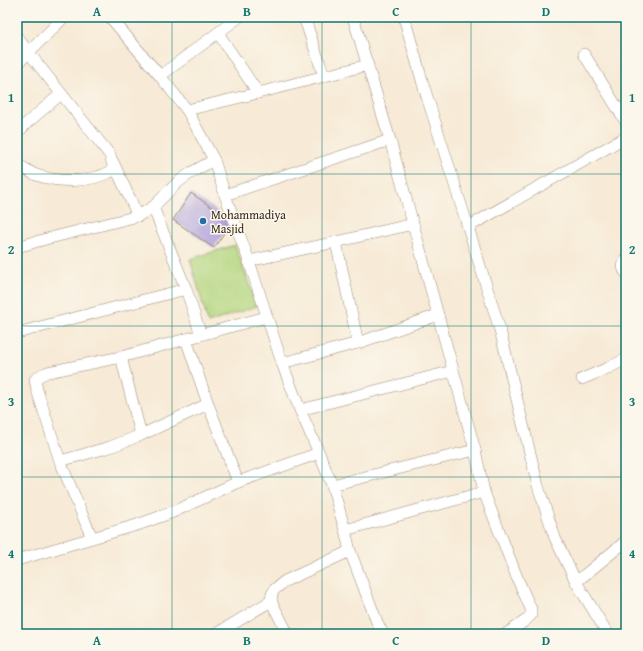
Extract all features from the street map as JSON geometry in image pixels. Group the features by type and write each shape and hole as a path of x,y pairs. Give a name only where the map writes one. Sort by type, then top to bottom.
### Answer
{"street":[{"path":"17,64 64,17"},
{"path":"110,17 187,110 214,160 249,260 266,317 282,363 332,485 346,530 350,551 383,634"},
{"path":"160,76 238,17"},
{"path":"304,17 324,76"},
{"path":"353,17 390,140 475,450 484,492 518,580 531,609 531,615 506,634"},
{"path":"404,17 422,84 500,330 538,486 555,538 576,582 608,634"},
{"path":"218,33 258,93"},
{"path":"17,37 110,155 138,216"},
{"path":"584,54 626,122"},
{"path":"187,110 368,65"},
{"path":"17,133 61,94"},
{"path":"468,226 626,137"},
{"path":"225,195 390,140"},
{"path":"17,164 35,174 54,180 75,181 102,176 112,171 112,160"},
{"path":"17,247 138,216 153,207 192,172 214,160"},
{"path":"153,207 186,289 201,335"},
{"path":"249,260 413,224"},
{"path":"336,242 358,343"},
{"path":"626,260 623,263 626,273"},
{"path":"17,333 186,289"},
{"path":"282,363 358,343 438,315"},
{"path":"92,538 60,461 37,390 35,380 37,377 48,372 121,357 266,317"},
{"path":"186,339 208,404 238,482"},
{"path":"121,357 141,434"},
{"path":"582,379 626,359"},
{"path":"300,410 453,371"},
{"path":"60,461 110,447 208,404"},
{"path":"332,485 475,450"},
{"path":"17,560 137,525 173,512 238,482 319,453"},
{"path":"346,530 484,492"},
{"path":"576,582 626,541"},
{"path":"288,634 271,600 275,589 285,581 350,551"},
{"path":"216,634 271,600"}],"lane":[{"path":"623,17 626,21"}],"green space":[{"path":"235,245 257,306 208,323 190,259"}],"building":[{"name":"Mohammadiya Masjid","path":"191,193 232,221 214,248 173,220"}],"place":[{"name":"Mohammadiya Masjid","path":"203,221"}]}
